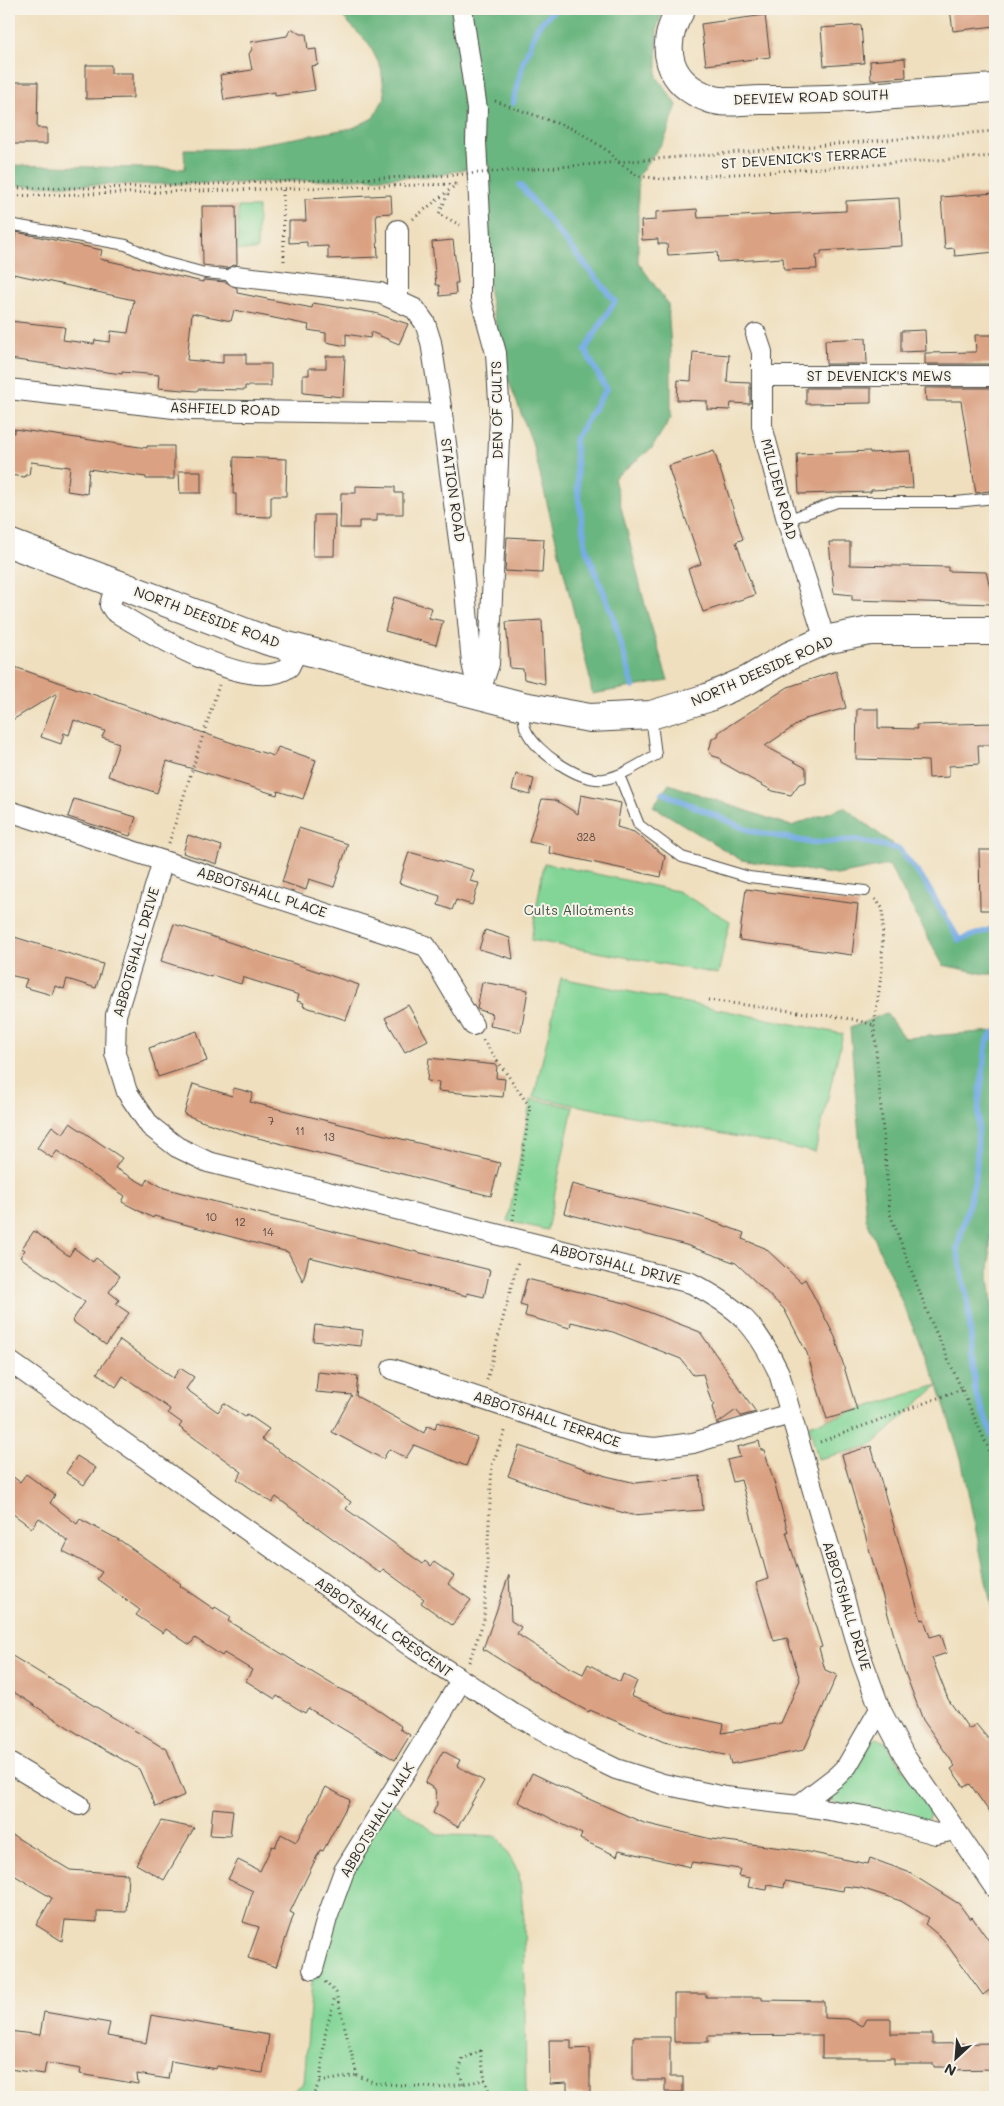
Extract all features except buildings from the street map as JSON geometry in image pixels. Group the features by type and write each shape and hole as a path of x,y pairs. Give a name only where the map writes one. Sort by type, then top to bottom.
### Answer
{"main road":[{"name":"DEEVIEW ROAD SOUTH","path":"680,9 668,40 675,76 692,90 713,100 784,101 995,88"},
{"name":"NORTH DEESIDE ROAD","path":"9,543 246,633 523,706 590,718 651,715 707,698 740,684 789,656 825,640 870,631 995,631"}],"street":[{"name":"DEN OF CULTS","path":"462,9 476,96 481,236 481,299 496,353 500,417 489,664 479,694"},
{"path":"398,230 398,300"},
{"name":"STATION ROAD","path":"236,276 380,293 415,309 425,323 431,342 442,414 464,570 472,662 479,694"},
{"name":"MILLDEN ROAD","path":"756,334 762,352 764,376 762,426 787,520 825,640"},
{"name":"ST DEVENICK'S MEWS","path":"764,376 995,376"},
{"name":"ASHFIELD ROAD","path":"9,389 191,410 442,414"},
{"name":"NORTH DEESIDE ROAD","path":"116,583 110,605 114,611 169,644 225,667 272,673 289,667 298,648"},
{"name":"ABBOTSHALL PLACE","path":"9,811 426,946 473,1026"},
{"name":"ABBOTSHALL DRIVE","path":"164,861 116,1015 115,1053 128,1092 150,1126 177,1148 208,1162 691,1283 720,1298 748,1320 767,1348 779,1374 861,1657 880,1709 904,1755 995,1888"},
{"name":"ABBOTSHALL CRESCENT","path":"9,1361 462,1681 514,1714 616,1769 663,1784 725,1797 800,1805 882,1819 936,1834 954,1830"},
{"name":"ABBOTSHALL TERRACE","path":"392,1369 514,1408 617,1444 655,1448 693,1443 790,1414"},
{"name":"ABBOTSHALL WALK","path":"313,1969 327,1918 344,1871 462,1681"},
{"path":"800,1805 847,1766 880,1709"},
{"path":"9,1763 79,1805"}],"lane":[{"path":"9,224 126,245 160,261 205,273 236,276"},
{"path":"787,520 837,502 956,502 995,498"},
{"path":"523,706 525,729 532,739 557,763 579,775 602,779 619,776 656,755 651,715"},
{"path":"619,776 639,825 682,857 750,877 865,891"}],"path":[{"name":"ST DEVENICK'S TERRACE","path":"476,96 499,102 576,130 608,150 618,162 638,176 663,179 995,156"},
{"path":"9,188 103,188 437,176 995,131"},
{"path":"9,196 457,184"},
{"path":"283,190 284,282"},
{"path":"398,230 448,193 439,214 481,236"},
{"path":"164,861 211,710"},
{"path":"865,891 875,898 883,909 882,970 874,1025 890,1214 930,1319 995,1462"},
{"path":"708,1000 852,1019 874,1025"},
{"path":"473,1026 530,1107 516,1239 482,1398"},
{"path":"800,1449 962,1389"},
{"path":"462,1681 484,1620 492,1465 514,1408"},
{"path":"313,1969 336,1994 357,2075"},
{"path":"312,2097 320,2082 325,2036 336,1994"},
{"path":"463,2084 460,2070 463,2059 480,2051 485,2080 491,2097"},
{"path":"320,2082 357,2075 375,2083 438,2088 485,2080"}],"green space":[{"path":"332,9 663,9 657,28 657,77 677,105 665,139 638,176 638,262 668,304 671,351 671,417 652,448 614,478 646,609 668,681 592,694 589,674 532,442 508,379 489,294 489,163 437,176 239,183 9,186 9,165 185,169 184,149 232,149 353,128 373,118 385,97 381,68 369,44 339,13"},
{"path":"238,207 258,207 257,250 238,250"},
{"path":"669,784 791,826 844,807 899,849 924,881 959,940 995,928 995,974 985,974 943,965 889,865 837,875 741,860 653,806"},
{"name":"Cults Allotments","path":"544,863 677,891 730,921 718,974 531,940"},
{"path":"561,978 843,1034 815,1152 534,1097"},
{"path":"886,1013 904,1038 995,1031 995,1111 989,1276 995,1334 995,1624 961,1458 938,1385 866,1219 850,1028"},
{"path":"531,1099 573,1107 547,1230 508,1221"},
{"path":"938,1385 871,1446 818,1459 809,1425"},
{"path":"877,1738 886,1742 931,1812 928,1819 921,1823 834,1803 831,1796 859,1767 871,1741"},
{"path":"388,1800 439,1835 497,1836 519,1873 524,1921 526,2097 285,2097 304,2083 313,1969 327,1918"}],"waterway":[{"path":"513,103 523,63 538,26 555,9"},
{"path":"520,185 615,301 585,350 606,389 575,440 578,493 586,549 612,613 633,687"},
{"path":"663,793 751,831 813,843 856,840 899,849 924,881 959,940 995,928"},
{"path":"995,1032 987,1041 979,1102 976,1176 957,1249 968,1303 975,1391 995,1442"}]}
